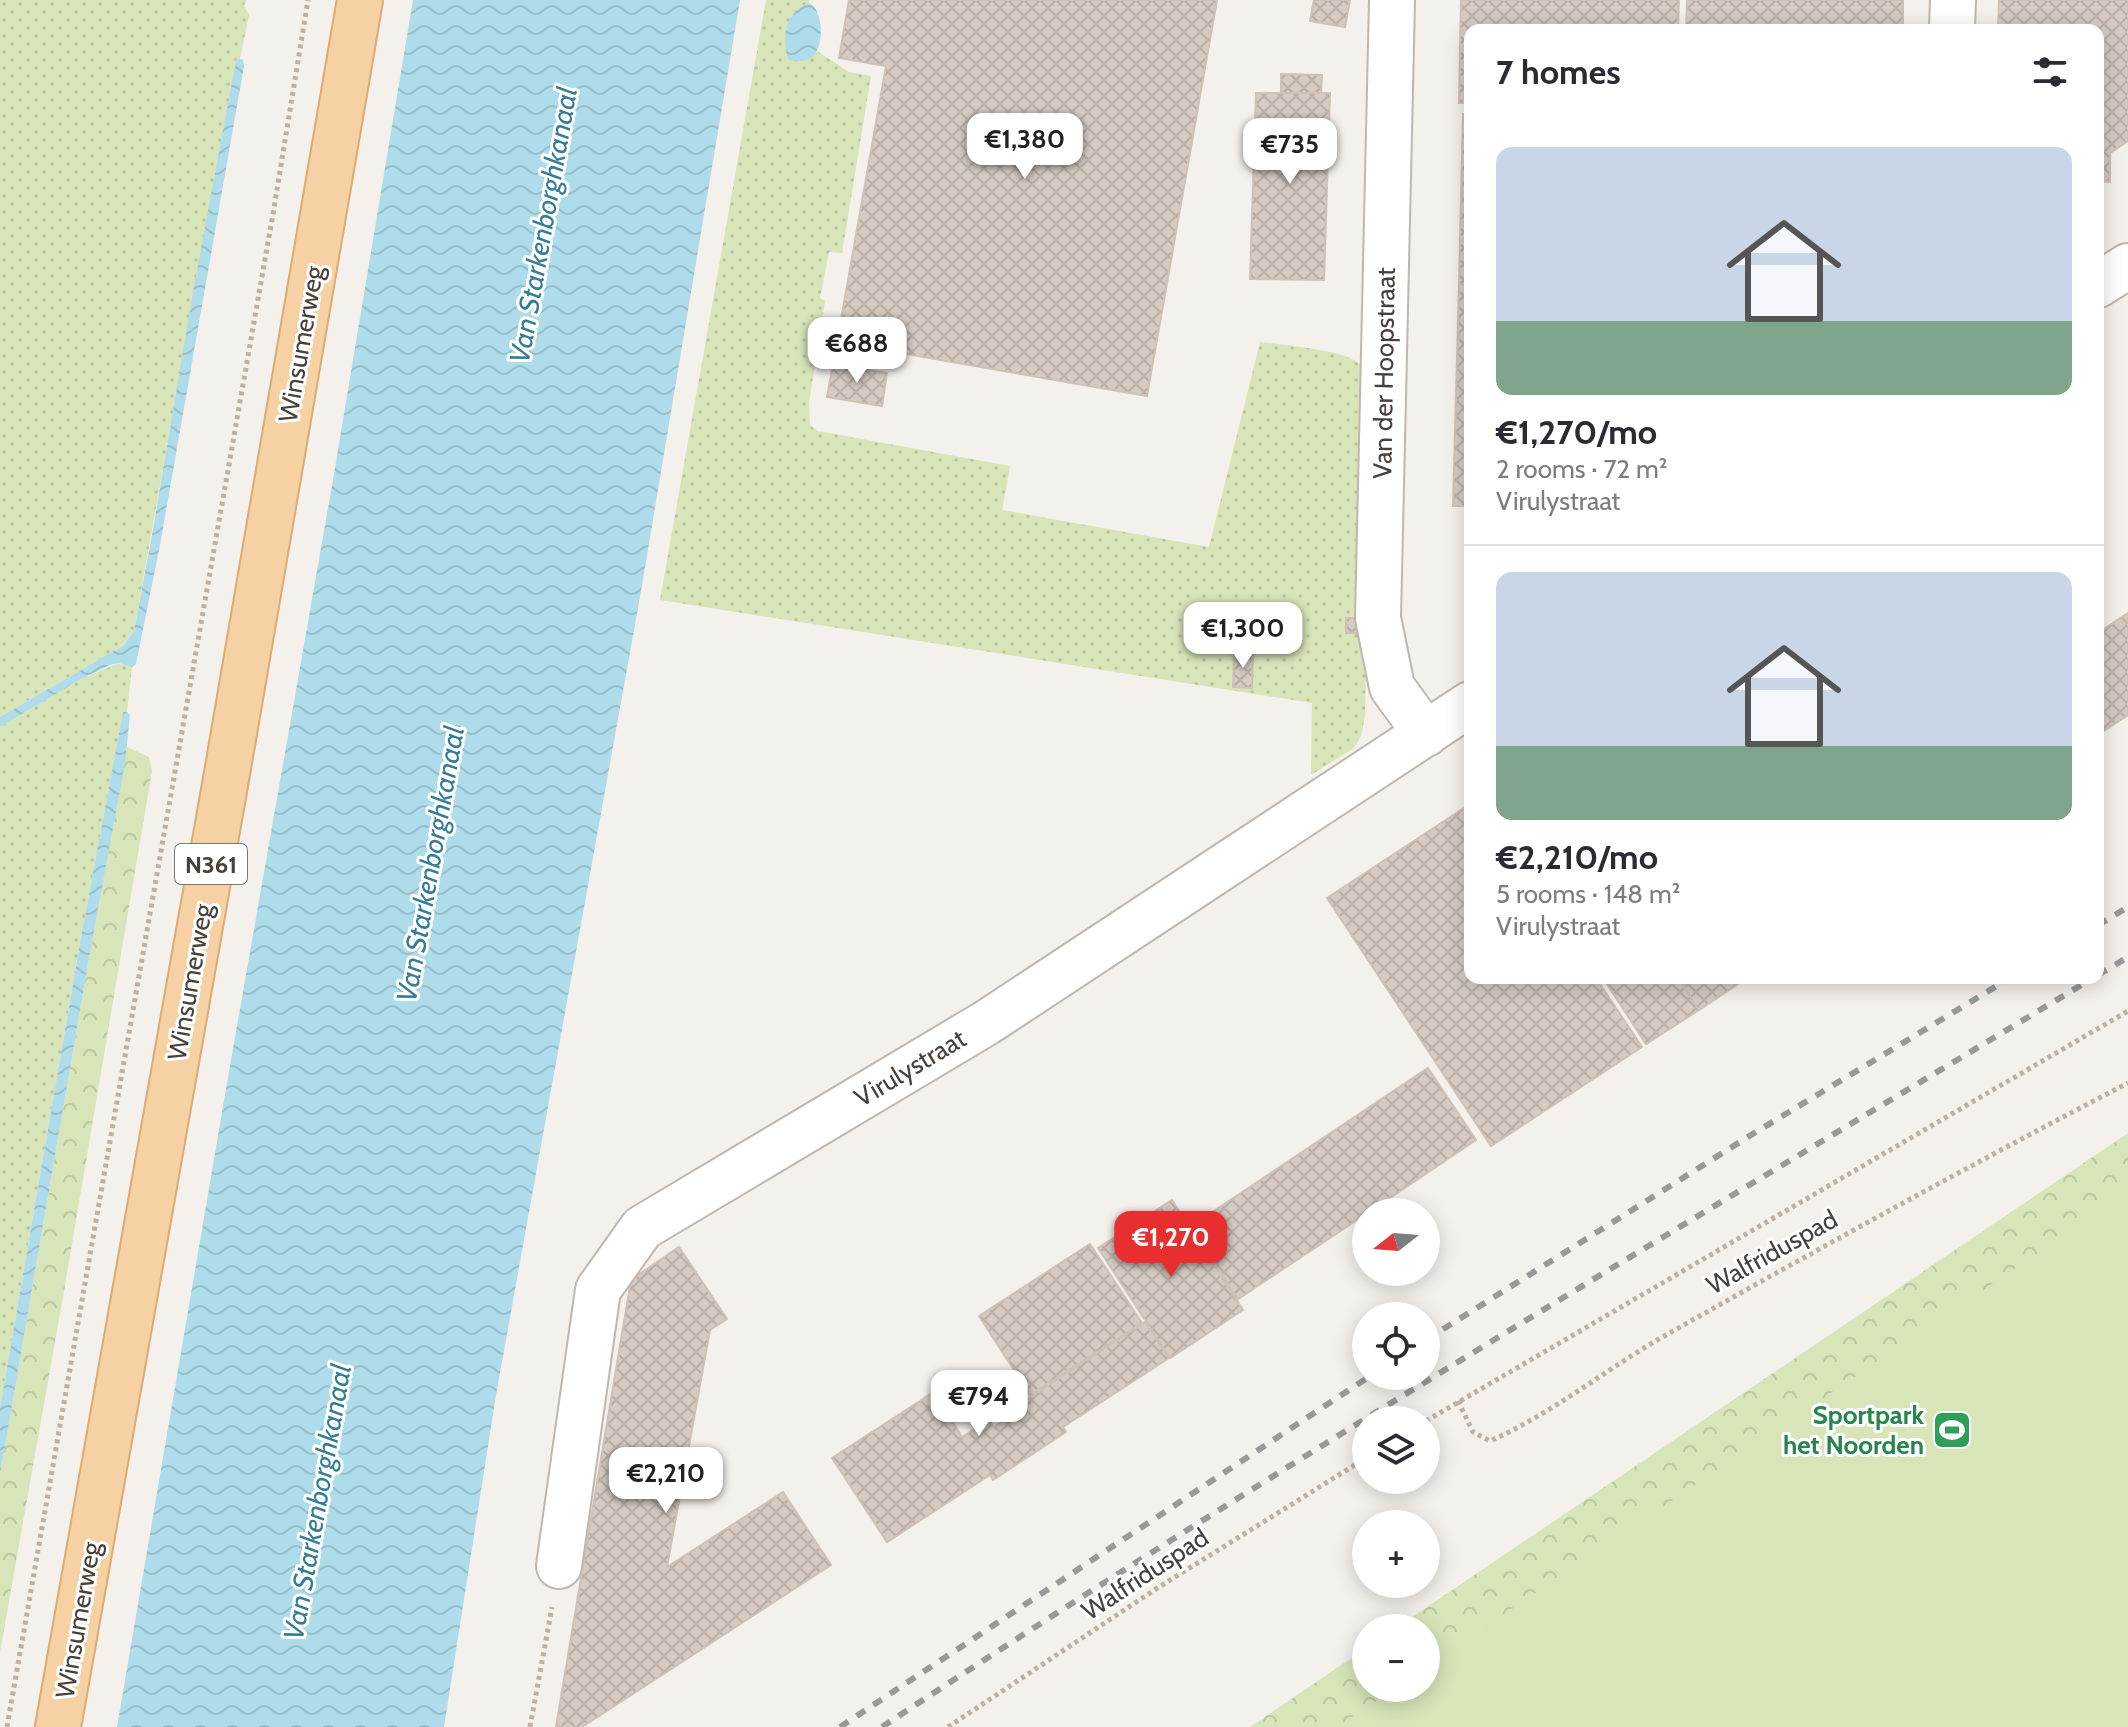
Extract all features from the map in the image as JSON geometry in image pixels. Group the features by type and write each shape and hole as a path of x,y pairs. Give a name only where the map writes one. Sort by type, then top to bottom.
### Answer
{"main road":[{"name":"Winsumerweg","path":"58,1727 212,861 360,0"}],"street":[{"name":"Van der Hoopstraat","path":"1392,0 1378,618 1392,687 1426,734"},
{"path":"1952,24 1953,0"},
{"path":"2104,281 2128,266"},
{"name":"Virulystraat","path":"559,1566 598,1290 642,1228 986,1023 1464,708"}],"path":[{"path":"7,1727 268,245 308,0"},
{"name":"Walfriduspad","path":"1440,1412 2128,1011"},
{"name":"Walfriduspad","path":"1458,1401 1473,1432 1490,1441 1514,1431 1659,1339 1853,1229 2128,1083"},
{"name":"Walfriduspad","path":"948,1727 1159,1587 1352,1467"},
{"path":"530,1727 559,1566"}],"green space":[{"path":"0,0 246,0 244,6 249,15 240,59 236,60 134,631 124,645 0,717"},
{"path":"766,0 809,0 801,6 811,58 817,51 849,72 871,76 842,253 829,252 820,298 825,301 809,403 810,425 818,431 1010,466 1002,510 1209,547 1260,342 1337,354 1362,367 1372,383 1365,716 1361,736 1354,748 1311,775 1312,703 660,600"},
{"path":"119,663 132,667 127,712 123,713 80,943 0,1408 0,727 81,679"},
{"path":"127,747 149,757 152,771 0,1652 0,1475"},
{"path":"2128,1133 2128,1213 1440,1680 1440,1614 1417,1614"},
{"name":"Sportpark het Noorden","path":"2128,1192 2128,1727 1337,1727 1374,1702 1440,1702 1440,1658"},
{"path":"1352,1658 1352,1702 1407,1702 1370,1727 1250,1727"}],"water":[{"name":"Van Starkenborghkanaal","path":"413,0 740,0 640,597 496,1395 444,1727 117,1727 334,474"},
{"path":"809,3 819,17 821,31 817,51 809,59 789,60 785,43 787,27 795,12"},
{"path":"240,59 244,66 160,545 136,664 132,667 119,663 110,665 0,727 0,717 124,645 134,631 236,60"},
{"path":"123,712 130,715 125,763 0,1475 0,1408"}],"building":[{"path":"849,0 1217,0 1147,396 837,342 886,66 839,58"},
{"path":"1314,0 1350,0 1345,27 1310,21"},
{"path":"1461,0 1679,0 1678,24 1464,24 1464,103 1459,103"},
{"path":"1687,0 1903,0 1903,24 1686,24"},
{"path":"1999,0 2128,0 2128,141 2110,153 2110,182 2104,182 2104,24 1998,24"},
{"path":"1281,74 1322,75 1321,93 1281,93"},
{"path":"1256,93 1330,93 1324,280 1250,279"},
{"path":"1463,114 1464,114 1464,284 1459,284"},
{"path":"1459,284 1464,284 1464,506 1453,506"},
{"path":"833,364 887,373 882,406 827,397"},
{"path":"2128,613 2128,715 2104,731 2104,629"},
{"path":"1346,618 1361,618 1361,633 1346,633"},
{"path":"1234,653 1253,654 1252,688 1233,687"},
{"path":"1464,808 1464,984 1600,984 1642,1047 1491,1146 1327,898"},
{"path":"1607,984 1682,984 1699,1010 1646,1044"},
{"path":"1682,984 1738,984 1699,1010"},
{"path":"1428,1068 1476,1140 1390,1198 1352,1198 1352,1223 1238,1299 1190,1227"},
{"path":"1172,1200 1243,1310 1170,1358 1098,1248"},
{"path":"1090,1244 1142,1323 1030,1395 979,1316"},
{"path":"679,1247 727,1319 710,1330 667,1567 783,1492 831,1565 582,1727 556,1727 631,1280"},
{"path":"1145,1322 1169,1358 1063,1427 1066,1432 993,1480 990,1475 887,1542 832,1458 934,1392 962,1437 989,1420 994,1427 1018,1411 1015,1407"}],"railway":[{"path":"2104,921 2128,907"},
{"path":"2104,971 2128,957"},
{"path":"1440,1331 1751,1135 2000,984"},
{"path":"882,1727 1332,1439 2083,984"},
{"path":"840,1727 1352,1388"}],"place":[{"name":"Sportpark het Noorden","path":"1952,1430"}]}
